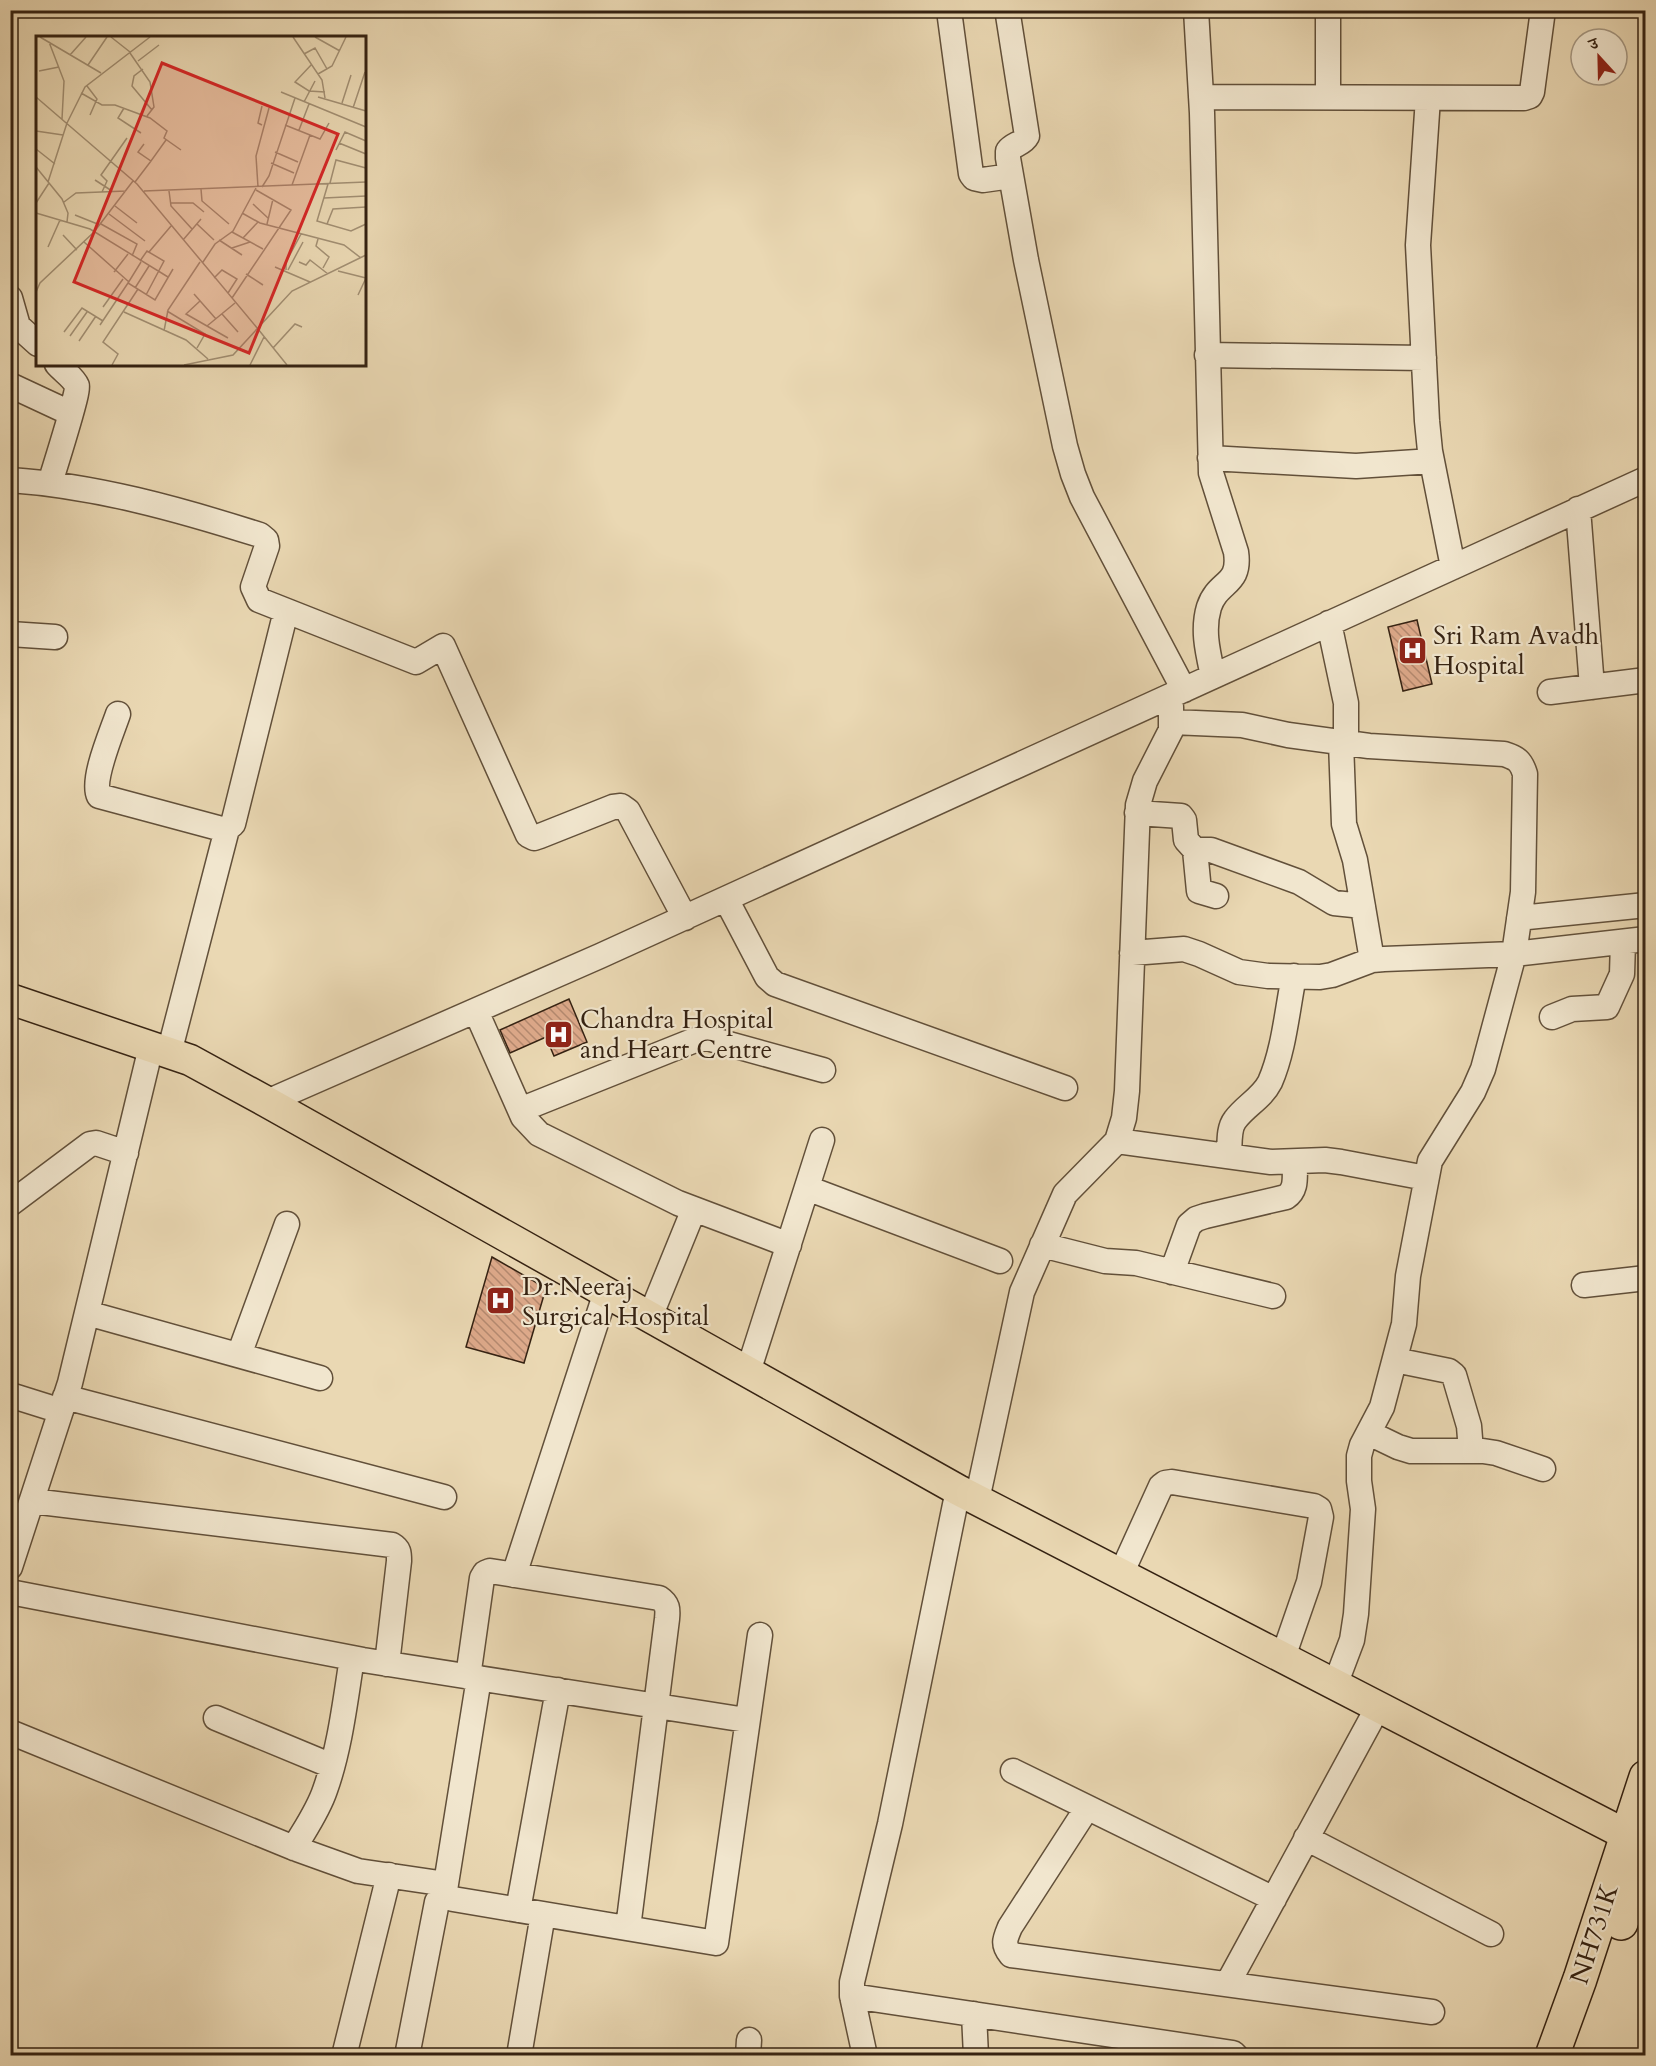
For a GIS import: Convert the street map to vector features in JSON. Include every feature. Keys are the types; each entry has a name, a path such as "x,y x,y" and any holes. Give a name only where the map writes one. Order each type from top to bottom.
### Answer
{"highway":[{"name":"NH731K","path":"1575,2055 1639,1843 1646,1777"},
{"name":"NH731K","path":"1552,2055 1580,1979 1639,1843"}],"main road":[{"path":"10,999 190,1060 968,1495 1639,1843"}],"street":[{"path":"1197,10 1211,473 1238,564 1234,577 1217,591 1209,606 1206,640 1213,676"},
{"path":"1328,10 1328,98"},
{"path":"1201,97 1530,96 1543,10"},
{"path":"865,2055 852,1996 855,1965 968,1495 1017,1310 1022,1292 1065,1194 1118,1141 1125,1118 1137,813 1140,794 1169,736 1177,693 1073,474 1058,411 1011,176 1008,151 1012,146 1024,141 1027,136 1008,15"},
{"path":"950,18 971,174 974,178 983,180 1011,176"},
{"path":"1428,98 1418,245 1427,421 1432,462 1453,567"},
{"path":"10,298 18,326 36,342"},
{"path":"1208,355 1424,358"},
{"path":"50,483 78,392 76,384 59,366"},
{"path":"10,385 70,413"},
{"path":"1210,458 1356,466 1432,462"},
{"path":"267,1102 685,918 1646,479"},
{"path":"10,480 79,487 188,512 260,535 267,540 267,546 253,587 259,600 416,662 443,646 528,835 534,838 613,807 621,806 628,811 685,918"},
{"path":"1578,509 1592,687"},
{"path":"10,1567 24,1508 63,1404 126,1152 160,1050 227,829 233,824 286,610"},
{"path":"1329,623 1346,703 1344,824 1355,860 1372,960"},
{"path":"10,634 55,637"},
{"path":"1550,692 1646,680"},
{"path":"118,714 98,778 96,791 99,796 227,829"},
{"path":"1172,722 1242,725 1288,735 1344,742 1504,754 1515,757 1521,763 1525,774 1523,892 1514,954 1483,1069 1473,1092 1430,1161 1408,1276 1404,1324 1382,1407 1359,1455 1358,1467 1363,1509 1356,1614 1352,1640 1335,1685"},
{"path":"1137,813 1180,816 1184,820 1186,840 1195,850 1199,891 1216,896"},
{"path":"1195,850 1211,850 1299,882 1334,903 1363,906"},
{"path":"726,898 767,977 775,984 1065,1088"},
{"path":"1520,918 1646,904"},
{"path":"1132,952 1184,949 1250,975 1320,977 1332,975 1372,960 1514,954 1634,941 1607,1007 1572,1009 1552,1017"},
{"path":"1228,1156 1231,1129 1235,1120 1269,1083 1279,1052 1294,976"},
{"path":"476,1011 520,1110 529,1126 539,1134 678,1203 789,1245"},
{"path":"520,1110 695,1040 707,1038 824,1070"},
{"path":"748,1372 822,1140"},
{"path":"1118,1141 1271,1162 1325,1160 1426,1178"},
{"path":"12,1202 90,1144 96,1143 126,1152"},
{"path":"1172,1272 1189,1225 1205,1216 1286,1197 1292,1193 1294,1186 1295,1162"},
{"path":"807,1188 1000,1261"},
{"path":"650,1317 694,1209"},
{"path":"239,1355 287,1224"},
{"path":"1042,1245 1095,1259 1128,1262 1273,1296"},
{"path":"1584,1285 1646,1278"},
{"path":"514,1575 606,1292"},
{"path":"87,1313 320,1378"},
{"path":"1395,1360 1449,1371 1454,1375 1469,1426 1471,1451"},
{"path":"10,1395 63,1404 444,1497"},
{"path":"1369,1433 1398,1448 1411,1451 1471,1451 1496,1454 1544,1469"},
{"path":"1121,1574 1161,1486 1165,1483 1172,1482 1314,1506 1321,1517 1309,1581 1283,1657"},
{"path":"24,1508 392,1545 399,1552 399,1561 387,1664"},
{"path":"407,2055 437,1902 445,1887 474,1677 482,1578 490,1571 659,1598 668,1607 628,1928"},
{"path":"10,1592 352,1658 746,1720"},
{"path":"445,1887 447,1895 453,1899 716,1943 746,1720 760,1635"},
{"path":"294,1848 319,1806 332,1766 352,1658"},
{"path":"518,1910 558,1690"},
{"path":"1228,1983 1378,1707"},
{"path":"216,1718 332,1766"},
{"path":"10,1732 294,1848 358,1871 445,1887"},
{"path":"1013,1771 1274,1899"},
{"path":"1088,1808 1010,1927 1004,1942 1011,1955 1432,2012"},
{"path":"1306,1838 1491,1934"},
{"path":"344,2055 389,1875"},
{"path":"519,2055 543,1914"},
{"path":"852,1996 1236,2055"},
{"path":"974,2014 976,2055"}],"building":[{"path":"1417,620 1432,684 1403,691 1388,627"},
{"path":"569,999 587,1042 554,1056 546,1037 510,1053 500,1030"},
{"path":"492,1257 546,1288 524,1363 466,1347"}],"place":[{"name":"Sri Ram Avadh Hospital","path":"1412,650"},
{"name":"Chandra Hospital and Heart Centre","path":"559,1034"},
{"name":"Dr.Neeraj Surgical Hospital","path":"501,1301"}]}
